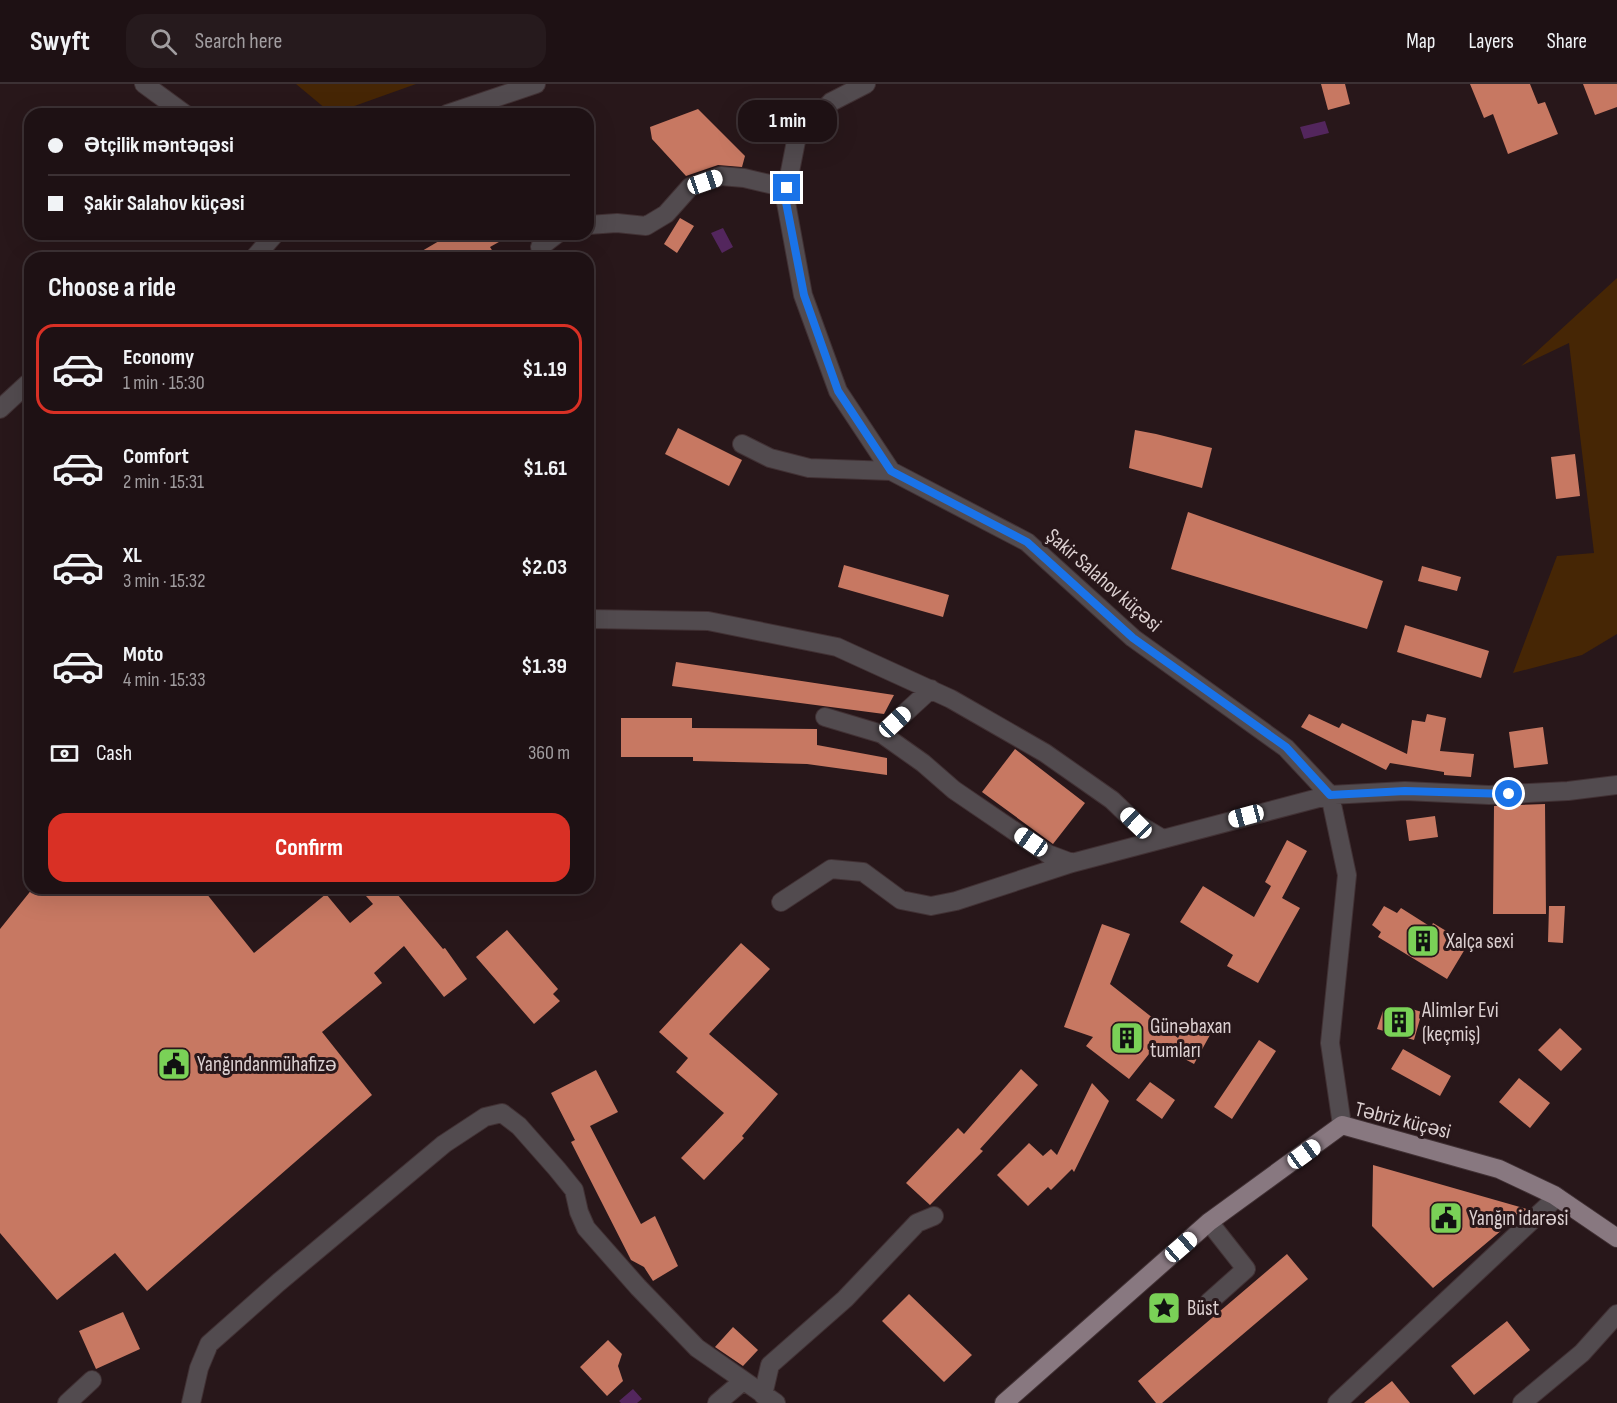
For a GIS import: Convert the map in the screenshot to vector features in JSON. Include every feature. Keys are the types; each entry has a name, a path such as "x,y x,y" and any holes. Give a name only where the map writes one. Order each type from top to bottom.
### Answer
{"main road":[{"name":"Təbriz küçəsi","path":"1004,1403 1209,1222 1342,1125 1499,1169 1557,1197 1617,1238"}],"street":[{"path":"144,84 177,108"},
{"path":"465,108 536,84"},
{"name":"Şakir Salahov küçəsi","path":"866,84 831,102 797,136 785,197 804,295 838,391 891,471 1027,542 1133,638 1286,747 1330,795"},
{"path":"594,225 617,223 646,226 666,214 690,187 721,176 744,178 787,188"},
{"path":"259,252 270,240"},
{"path":"540,247 549,240"},
{"path":"0,409 24,387"},
{"path":"742,444 770,458 809,468 891,471"},
{"path":"594,619 708,621 837,647 951,699 1045,753 1112,800 1136,823 1163,838"},
{"path":"882,734 931,689"},
{"path":"825,717 882,734 923,763 954,790 1048,854 1072,863"},
{"path":"782,902 831,869 863,872 901,900 931,906 956,901 1072,863 1330,795 1405,791 1489,795 1568,791 1617,785"},
{"path":"1330,795 1347,875 1330,1043 1342,1125"},
{"path":"191,1403 199,1368 209,1344 279,1282 444,1144 485,1117 502,1113 519,1126 574,1190 579,1212 586,1228 615,1262 697,1348 769,1399"},
{"path":"1337,1403 1557,1197"},
{"path":"769,1399 765,1381 770,1365 845,1299 917,1223 934,1216"},
{"path":"1209,1222 1246,1269 1209,1302"},
{"path":"1522,1403 1582,1353 1617,1314"},
{"path":"67,1403 92,1380"},
{"path":"717,1403 742,1381"}],"shaded area":[{"path":"296,84 416,84 349,108 325,108"},
{"path":"1325,121 1329,133 1304,139 1300,127"},
{"path":"723,228 733,247 722,253 711,233"},
{"path":"1617,278 1617,634 1582,655 1513,673 1557,556 1594,553 1569,343 1521,366"},
{"path":"633,1389 642,1399 637,1403 619,1401"}],"building":[{"path":"1321,84 1345,84 1350,104 1328,110"},
{"path":"1470,84 1530,84 1538,104 1545,102 1558,134 1508,154 1493,114 1484,118"},
{"path":"1583,84 1617,84 1617,107 1595,115"},
{"path":"698,109 745,156 742,167 718,165 686,176 652,139 650,127"},
{"path":"680,218 694,226 677,253 664,244"},
{"path":"441,240 502,240 490,247 493,252 420,252"},
{"path":"678,428 742,460 729,486 665,454"},
{"path":"1135,430 1212,448 1202,488 1129,468"},
{"path":"1575,454 1580,496 1556,499 1551,457"},
{"path":"1188,512 1383,581 1367,629 1171,569"},
{"path":"844,565 949,595 943,617 838,587"},
{"path":"1422,566 1461,577 1457,591 1418,581"},
{"path":"1405,625 1489,651 1481,678 1397,652"},
{"path":"676,662 894,695 884,714 672,686"},
{"path":"1309,714 1339,728 1342,723 1407,754 1412,720 1425,722 1427,714 1446,718 1440,751 1474,754 1471,777 1444,775 1444,772 1390,763 1386,770 1301,727"},
{"path":"621,718 692,718 692,728 817,729 817,745 887,758 887,775 807,764 693,761 693,757 621,757"},
{"path":"1543,727 1548,764 1514,768 1509,732"},
{"path":"1015,749 1085,803 1053,844 982,792"},
{"path":"1545,804 1546,914 1493,914 1494,806"},
{"path":"1435,816 1438,837 1409,841 1406,820"},
{"path":"1287,840 1307,851 1282,898 1300,908 1258,983 1227,966 1233,955 1180,922 1203,886 1254,917 1271,886 1265,882"},
{"name":"Yanğındanmühafizə","path":"28,894 207,894 254,953 326,894 350,923 373,904 364,894 397,894 443,949 445,948 467,979 444,997 404,946 374,973 382,983 322,1032 372,1095 147,1291 115,1253 57,1300 0,1233 0,929"},
{"name":"Xalça sexi","path":"1384,906 1397,913 1401,908 1431,927 1433,923 1468,944 1447,979 1378,937 1381,932 1372,925"},
{"path":"1549,906 1565,906 1563,943 1548,942"},
{"path":"1102,924 1130,934 1110,984 1178,1038 1187,1022 1210,1035 1194,1064 1157,1044 1129,1079 1086,1046 1093,1037 1064,1027"},
{"path":"507,930 558,989 553,994 560,1001 534,1024 476,957"},
{"path":"741,943 770,969 709,1034 778,1094 742,1136 744,1138 704,1180 681,1158 724,1113 676,1072 688,1058 659,1032"},
{"name":"Alimlər Evi (keçmiş)","path":"1401,1006 1422,1012 1414,1040 1377,1029 1383,1011 1398,1015"},
{"path":"1560,1028 1582,1049 1561,1071 1538,1050"},
{"path":"1259,1040 1276,1051 1232,1119 1214,1107"},
{"path":"1403,1049 1451,1076 1440,1096 1391,1069"},
{"path":"1021,1069 1038,1085 980,1149 983,1151 930,1205 906,1183 958,1128 964,1134"},
{"path":"596,1070 618,1112 590,1126 641,1224 655,1216 678,1266 653,1281 644,1267 631,1260 571,1142 575,1140 551,1093"},
{"path":"1519,1078 1550,1103 1530,1128 1499,1102"},
{"path":"1150,1082 1175,1100 1162,1119 1136,1100"},
{"path":"1092,1083 1109,1101 1074,1172 1072,1169 1051,1190 1048,1187 1028,1206 997,1175 1029,1143 1043,1156 1051,1149 1057,1155"},
{"name":"Yanğın idarəsi","path":"1373,1165 1527,1209 1433,1288 1372,1226"},
{"path":"1287,1254 1308,1279 1162,1403 1156,1403 1138,1381"},
{"path":"909,1294 972,1355 944,1382 882,1321"},
{"path":"123,1312 140,1349 96,1369 79,1331"},
{"path":"1507,1321 1530,1350 1474,1395 1451,1366"},
{"path":"733,1327 758,1350 743,1366 715,1347"},
{"path":"608,1340 622,1354 618,1366 623,1381 607,1396 580,1367"},
{"path":"1392,1381 1410,1403 1364,1403"}],"place":[{"name":"Xalça sexi","path":"1423,941"},
{"name":"Alimlər Evi (keçmiş)","path":"1399,1022"},
{"name":"Günəbaxan tumları","path":"1127,1038"},
{"name":"Yanğındanmühafizə","path":"174,1064"},
{"name":"Yanğın idarəsi","path":"1446,1218"},
{"name":"Büst","path":"1164,1308"}],"route":[{"path":"787,188 785,197 804,295 838,391 891,471 1027,542 1133,638 1286,747 1330,795 1405,791 1509,794"}]}
